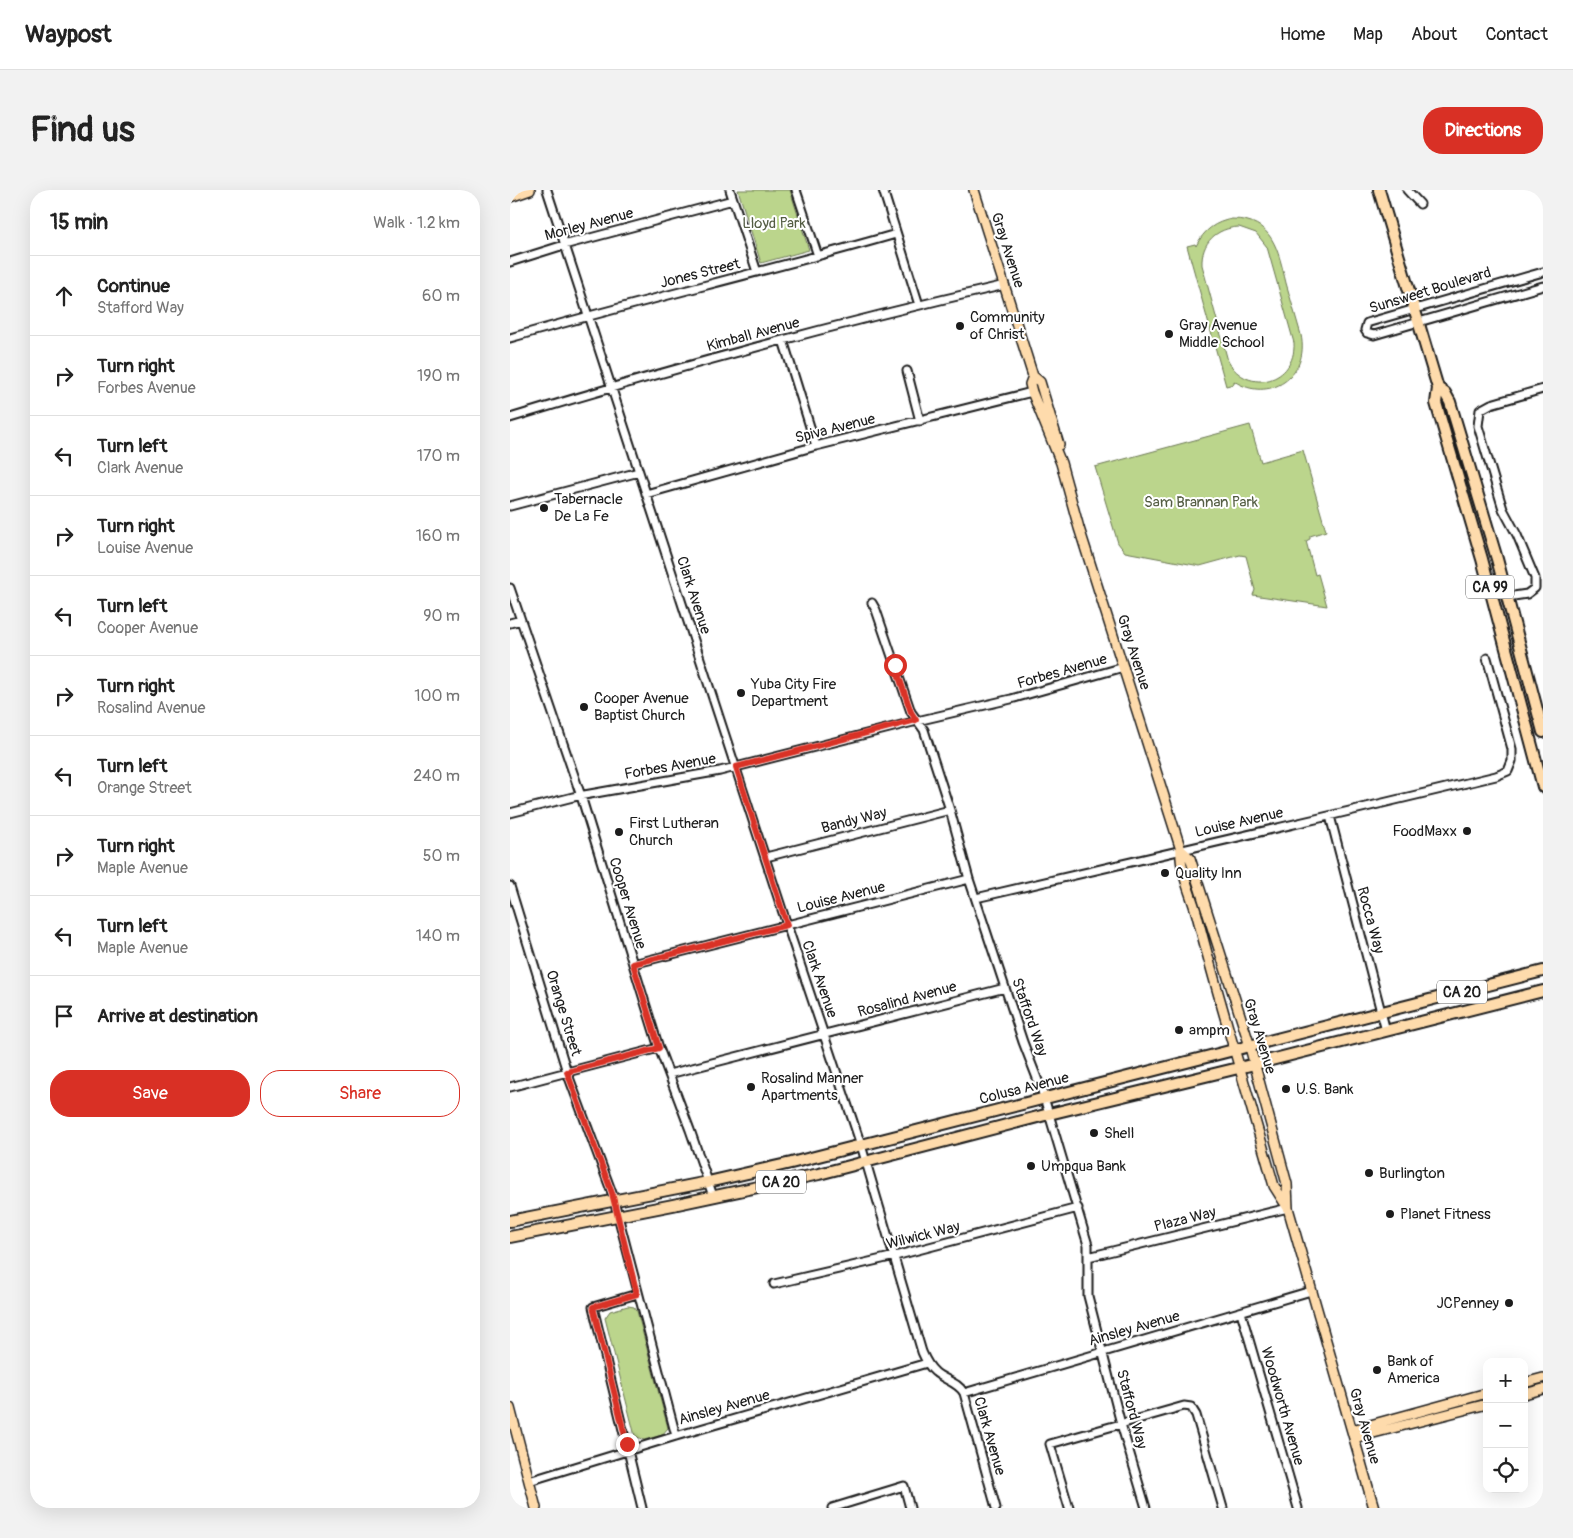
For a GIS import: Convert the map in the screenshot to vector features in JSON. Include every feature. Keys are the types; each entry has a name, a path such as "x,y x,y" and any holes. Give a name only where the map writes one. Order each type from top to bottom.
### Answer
{"highway":[{"name":"CA 99","path":"1379,190 1438,388 1436,403 1479,549 1543,787"},
{"name":"CA 99","path":"1438,388 1445,393 1450,402 1507,597 1543,732"},
{"name":"Colusa Avenue","path":"510,1221 708,1182 802,1160 1543,971"},
{"name":"Colusa Avenue","path":"510,1237 802,1178 1543,991"}],"main road":[{"path":"510,197 530,190"},
{"name":"Gray Avenue","path":"974,190 1033,376 1040,382 1063,458 1061,463"},
{"name":"Gray Avenue","path":"1033,376 1030,384 1032,392 1061,463 1079,528 1181,850 1180,860 1274,1186 1288,1208"},
{"name":"Gray Avenue","path":"1181,850 1190,858 1249,1046 1287,1184 1288,1208 1374,1508"},
{"path":"1528,1382 1543,1378"},
{"path":"1528,1393 1543,1389"},
{"path":"1353,1434 1483,1395"},
{"path":"1353,1434 1483,1405"},
{"path":"510,1408 514,1438 536,1508"}],"street":[{"name":"Clark Avenue","path":"546,190 787,925 861,1144 922,1352 934,1372 960,1387 964,1393 996,1508"},
{"path":"730,190 757,272"},
{"path":"796,190 818,256"},
{"path":"883,190 919,304"},
{"path":"1407,190 1420,204"},
{"name":"Morley Avenue","path":"510,262 564,244 733,200"},
{"name":"Jones Street","path":"510,338 896,234"},
{"name":"Sunsweet Boulevard","path":"1543,272 1366,324 1365,330 1370,335 1374,335 1543,286"},
{"name":"Kimball Avenue","path":"510,418 611,387 782,340 919,304 1005,285"},
{"path":"782,340 816,446"},
{"path":"907,371 920,421"},
{"path":"1507,597 1526,594 1534,588 1535,578 1517,535 1503,509 1478,426 1480,410 1490,404 1543,389"},
{"name":"Spiva Avenue","path":"646,494 816,446 1032,392"},
{"path":"510,506 639,472"},
{"name":"Cooper Avenue","path":"510,588 581,796 659,1048 713,1196"},
{"name":"Stafford Way","path":"872,603 911,712 924,730 1005,988 1050,1114 1088,1245 1088,1296 1121,1424 1146,1508"},
{"path":"510,623 521,620"},
{"name":"Louise Avenue","path":"976,898 1330,816 1496,776 1508,771 1512,761 1512,749 1487,658"},
{"name":"Forbes Avenue","path":"510,813 581,796 736,767 916,720 1011,699 1124,667"},
{"name":"Bandy Way","path":"766,857 950,810"},
{"name":"Rocca Way","path":"1330,816 1386,1031"},
{"name":"Louise Avenue","path":"633,964 970,879"},
{"name":"Orange Street","path":"510,886 567,1072 614,1200 637,1294 676,1436"},
{"name":"Rosalind Avenue","path":"669,1074 1005,988"},
{"path":"510,1086 659,1048"},
{"name":"Wilwick Way","path":"774,1284 895,1256 1078,1208"},
{"name":"Plaza Way","path":"1088,1257 1288,1208"},
{"name":"Ainsley Avenue","path":"964,1393 1312,1291"},
{"path":"637,1294 593,1307 642,1508"},
{"name":"Woodworth Avenue","path":"1241,1312 1298,1508"},
{"name":"Ainsley Avenue","path":"529,1481 927,1363"},
{"path":"1069,1508 1050,1444 1184,1406 1191,1407 1196,1415 1223,1508"},
{"path":"832,1508 904,1486 910,1508"}],"green space":[{"name":"Lloyd Park","path":"738,190 790,190 809,250 761,263"},
{"path":"1226,220 1246,220 1257,224 1271,239 1280,259 1301,335 1302,350 1299,363 1293,374 1284,382 1273,387 1261,389 1247,387 1234,381 1234,384 1226,386 1187,246 1195,244 1196,246 1206,231","holes":["1239,227 1256,233 1267,247 1294,343 1293,356 1287,367 1279,375 1269,380 1258,381 1247,378 1237,372 1228,361 1202,265 1202,257 1207,244 1211,238 1223,230"]},
{"name":"Sam Brannan Park","path":"1250,425 1261,462 1303,450 1326,531 1310,536 1310,539 1306,541 1315,575 1318,574 1327,606 1253,595 1255,590 1246,556 1240,555 1200,566 1125,552 1118,543 1095,467"},
{"path":"628,1306 634,1307 637,1311 668,1428 662,1435 644,1440 635,1436 605,1318 610,1311"}],"place":[{"name":"Community of Christ","path":"960,326"},
{"name":"Gray Avenue Middle School","path":"1169,334"},
{"name":"Tabernacle De La Fe","path":"544,508"},
{"name":"Yuba City Fire Department","path":"741,693"},
{"name":"Cooper Avenue Baptist Church","path":"584,707"},
{"name":"FoodMaxx","path":"1467,831"},
{"name":"First Lutheran Church","path":"619,832"},
{"name":"Quality Inn","path":"1165,873"},
{"name":"ampm","path":"1179,1030"},
{"name":"Rosalind Manner Apartments","path":"751,1087"},
{"name":"U.S. Bank","path":"1286,1089"},
{"name":"Shell","path":"1094,1133"},
{"name":"Umpqua Bank","path":"1031,1166"},
{"name":"Burlington","path":"1369,1173"},
{"name":"Planet Fitness","path":"1390,1214"},
{"name":"JCPenney","path":"1509,1303"},
{"name":"Bank of America","path":"1377,1370"}],"route":[{"path":"627,1444 593,1307 637,1294 612,1193 567,1072 659,1048 633,964 787,925 736,767 916,720 911,712 895,665"}]}
